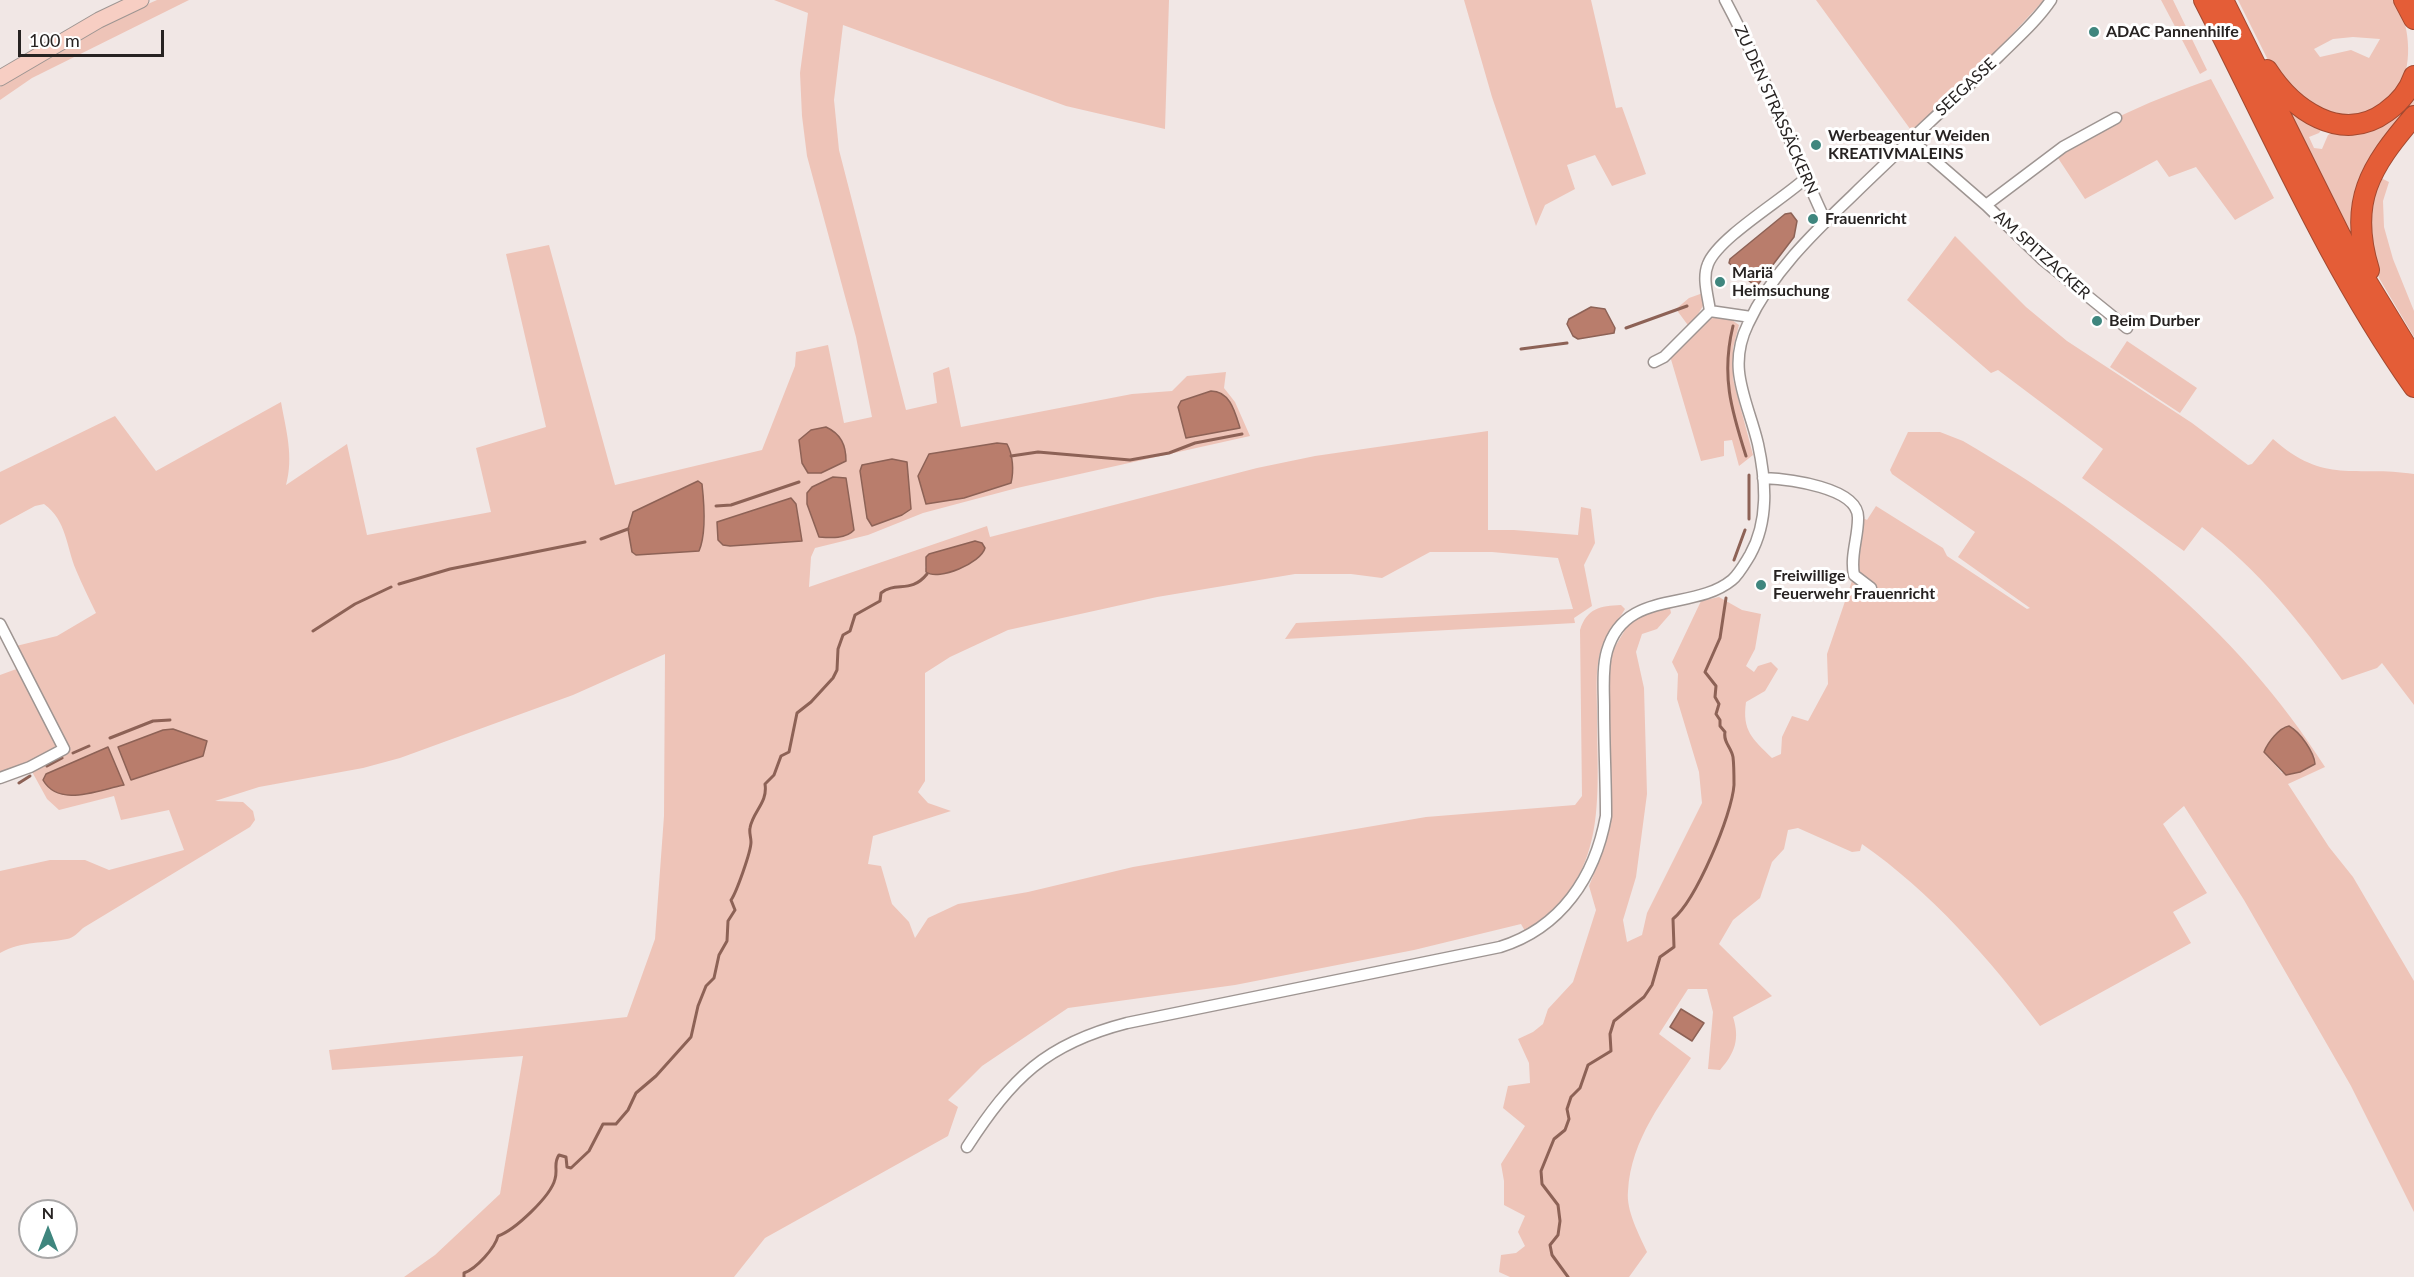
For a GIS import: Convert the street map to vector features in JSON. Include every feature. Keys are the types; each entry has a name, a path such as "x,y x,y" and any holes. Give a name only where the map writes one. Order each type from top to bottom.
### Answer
{"highway":[{"path":"2217,0 2273,80 2294,102 2317,119 2346,125 2375,119 2402,98 2414,76"},
{"path":"2217,0 2379,304 2414,358"},
{"path":"2217,0 2333,256 2414,387"},
{"path":"2404,0 2414,19"},
{"path":"2379,304 2361,245 2360,211 2364,189 2378,160 2414,116"}],"main road":[{"path":"0,78 69,36 141,0"}],"street":[{"name":"ZU DEN STRASSÄCKERN","path":"1725,0 1754,53 1825,220"},
{"name":"SEEGASSE","path":"967,1148 1004,1094 1031,1068 1060,1048 1092,1033 1127,1023 1500,946 1519,941 1552,920 1568,903 1588,875 1602,835 1606,816 1606,666 1608,651 1623,622 1646,609 1713,590 1731,581 1751,553 1761,524 1765,494 1758,443 1746,410 1739,375 1740,343 1751,317 1777,276 1825,220 1967,88 2051,0"},
{"name":"AM SPITZACKER","path":"1986,205 2063,147 2116,118"},
{"name":"AM SPITZACKER","path":"1910,139 1986,205 2043,260 2127,328"},
{"path":"1710,311 1706,274 1711,258 1742,228 1806,178"},
{"path":"1710,311 1751,317"},
{"path":"1654,362 1664,357 1710,311"},
{"path":"1763,478 1791,479 1848,497 1855,505 1859,516 1852,565 1854,575 1871,588"},
{"path":"0,624 64,749 30,768 0,778"}],"shaded area":[{"path":"157,0 189,0 32,78 0,100 0,87 37,62 76,39"},
{"path":"774,0 1169,0 1165,129 1066,106 843,25 834,100 839,150 906,410 937,403 933,373 949,367 961,427 1132,394 1172,391 1187,376 1226,372 1224,388 1235,402 1250,436 1017,488 923,513 868,535 815,548 811,557 809,587 987,526 990,537 1257,468 1315,456 1488,431 1488,530 1578,535 1581,507 1591,509 1595,543 1584,565 1592,606 1574,618 1575,623 1285,639 1296,623 1573,609 1558,558 1492,552 1430,552 1382,578 1351,574 1295,574 1157,597 1008,630 950,657 925,673 925,781 918,792 928,803 951,811 873,836 868,864 881,866 892,904 909,922 915,938 928,918 958,904 1028,892 1133,867 1426,817 1575,805 1582,796 1580,630 1586,617 1595,610 1621,605 1625,609 1604,641 1598,660 1597,806 1593,835 1585,861 1572,887 1552,910 1525,931 1521,924 1414,950 1235,985 1068,1008 982,1066 948,1100 958,1107 948,1136 765,1238 734,1277 404,1277 435,1255 500,1194 523,1056 332,1070 329,1050 627,1017 655,939 664,816 665,654 573,695 400,758 363,768 259,787 215,801 243,802 253,811 255,820 250,827 83,928 76,935 58,941 25,944 0,953 0,871 50,860 85,860 109,870 184,850 169,810 121,820 114,796 59,810 47,799 30,768 0,778 0,675 22,667 12,647 57,636 96,613 76,570 62,526 52,511 44,504 35,506 0,525 0,472 115,416 156,471 281,402 289,454 286,485 347,444 367,535 491,512 476,448 546,427 506,254 549,245 615,485 762,450 795,366 796,352 828,345 844,423 872,417 856,337 807,156 800,73 808,13","holes":["975,542 966,560 957,568 952,570 925,568 929,554"]},
{"path":"1464,0 1591,0 1616,108 1622,107 1646,174 1612,186 1595,155 1567,165 1575,189 1545,205 1536,226 1492,97"},
{"path":"1816,0 2044,0 1916,137"},
{"path":"2161,0 2173,0 2207,70 2200,74"},
{"path":"2238,0 2397,0 2407,35 2406,72 2396,94 2377,108 2356,119 2317,111 2272,68","holes":["2353,37 2380,39 2369,58 2351,50 2320,57 2314,49 2333,39"]},
{"path":"2211,79 2274,198 2235,220 2196,167 2169,177 2157,160 2085,199 2056,155 2111,121"},
{"path":"2414,87 2414,105 2353,239 2283,99 2323,127 2319,133 2309,137 2314,148 2322,149 2328,135"},
{"path":"2375,175 2389,182 2383,201 2384,227 2393,259 2414,311 2414,337 2379,278 2367,247"},
{"path":"1791,213 1797,221 1794,237 1756,287 1729,263 1730,259 1785,214"},
{"path":"1955,236 2026,307 2067,341 2192,423 2248,465 2252,464 2273,439 2308,463 2324,468 2414,474 2414,705 2382,663 2377,668 2342,680 2311,638 2261,579 2202,527 2184,551 2082,478 2103,449 1998,370 1991,373 1907,300"},
{"path":"1703,293 1704,304 1690,328 1676,309 1689,298"},
{"path":"1591,307 1605,309 1615,328 1614,333 1578,339 1573,336 1567,324 1569,319"},
{"path":"1713,316 1729,318 1739,325 1733,348 1733,379 1753,455 1739,466 1732,440 1724,441 1724,456 1701,461 1670,356 1701,323"},
{"path":"2127,341 2197,388 2180,413 2110,367"},
{"path":"1211,391 1227,398 1234,409 1240,428 1186,438 1178,407 1181,401"},
{"path":"826,427 842,441 846,461 821,473 808,473 802,463 799,440 811,430"},
{"path":"1908,432 1940,432 1963,441 2067,507 2164,582 2209,624 2290,716 2325,767 2288,784 2329,847 2353,877 2414,981 2414,1212 2351,1086 2244,900 2184,806 2163,824 2207,893 2173,912 2191,943 2040,1026 1980,952 1912,883 1862,844 1860,851 1852,852 1798,828 1788,830 1784,849 1772,862 1760,898 1733,920 1719,944 1772,996 1733,1017 1736,1032 1735,1045 1733,1052 1720,1070 1708,1069 1713,1012 1707,989 1688,989 1659,1034 1691,1058 1650,1120 1630,1172 1629,1206 1647,1252 1629,1277 1510,1277 1499,1272 1501,1255 1516,1253 1525,1246 1518,1232 1525,1216 1504,1205 1501,1164 1525,1126 1503,1108 1508,1086 1530,1083 1529,1063 1518,1039 1543,1024 1548,1009 1573,982 1596,910 1589,886 1604,849 1610,801 1608,677 1613,650 1628,625 1649,611 1670,608 1671,613 1657,629 1642,634 1636,652 1644,688 1647,794 1636,877 1623,920 1627,942 1642,935 1647,913 1702,803 1699,772 1677,699 1678,674 1672,662 1701,601 1719,597 1742,610 1761,614 1755,649 1746,666 1754,672 1758,666 1771,662 1778,669 1765,691 1746,702 1745,712 1750,733 1772,758 1781,754 1782,737 1792,716 1808,721 1828,684 1827,654 1854,575 1859,516 1867,520 1876,506 1943,548 1947,556 2027,609 2030,608 1958,557 1975,532 1892,474 1890,470","holes":["2284,727 2293,727 2314,758 2282,773 2264,752"]},
{"path":"997,443 1007,444 1011,453 1011,483 964,498 926,504 918,476 929,454"},
{"path":"892,459 907,462 911,509 902,515 872,526 867,518 860,471 862,465"},
{"path":"833,477 846,478 854,530 833,538 819,537 807,504 807,493 812,487"},
{"path":"698,481 702,484 704,509 704,528 699,551 636,555 632,552 628,529 633,512"},
{"path":"791,498 796,504 802,541 730,546 723,545 718,540 717,522"},
{"path":"975,541 982,543 985,548 982,554 968,565 940,574 926,572 926,557 929,554"},
{"path":"2289,726 2306,743 2315,764 2300,772 2286,775 2264,752 2274,736"},
{"path":"173,729 207,741 203,756 131,780 118,747 163,730"},
{"path":"108,747 124,785 80,795 69,795 50,788 43,780 46,774"},
{"path":"1681,1009 1704,1023 1692,1041 1670,1027"}],"waterway":[{"path":"1626,328 1687,306"},
{"path":"1733,326 1728,360 1729,392 1746,456"},
{"path":"1521,349 1567,343"},
{"path":"1011,456 1038,452 1130,460 1169,453 1195,443 1242,434"},
{"path":"1749,475 1749,519"},
{"path":"716,506 731,505 799,482"},
{"path":"601,539 628,529"},
{"path":"1734,560 1745,530"},
{"path":"399,584 450,569 585,542"},
{"path":"464,1277 464,1273 479,1263 489,1252 498,1236 514,1227 540,1203 555,1179 556,1161 559,1155 566,1157 567,1167 571,1168 589,1151 603,1124 616,1124 628,1110 636,1093 656,1076 691,1037 698,1006 706,986 714,978 719,955 727,941 728,921 735,910 731,900 749,854 752,822 762,802 765,784 774,775 781,756 789,752 797,713 811,702 833,678 837,670 838,649 843,635 850,631 855,615 880,601 881,593 892,588 915,584 927,574"},
{"path":"313,631 355,604 391,587"},
{"path":"1568,1277 1552,1255 1550,1245 1558,1235 1560,1221 1558,1205 1542,1184 1541,1171 1554,1139 1565,1130 1569,1119 1567,1109 1571,1097 1580,1088 1588,1065 1611,1051 1610,1034 1614,1021 1644,997 1652,985 1660,957 1674,947 1673,919 1682,909 1702,876 1720,836 1732,799 1733,757 1716,714 1719,704 1715,697 1716,686 1705,672 1720,638 1726,598"},
{"path":"110,738 153,721 170,720"},
{"path":"73,753 89,746"},
{"path":"47,766 62,758"},
{"path":"19,783 30,776"}],"place":[{"name":"ADAC Pannenhilfe","path":"2094,32"},
{"name":"Werbeagentur Weiden KREATIVMALEINS","path":"1816,145"},
{"name":"Frauenricht","path":"1813,219"},
{"name":"Mariä Heimsuchung","path":"1720,282"},
{"name":"Beim Durber","path":"2097,321"},
{"name":"Freiwillige Feuerwehr Frauenricht","path":"1761,585"}]}
